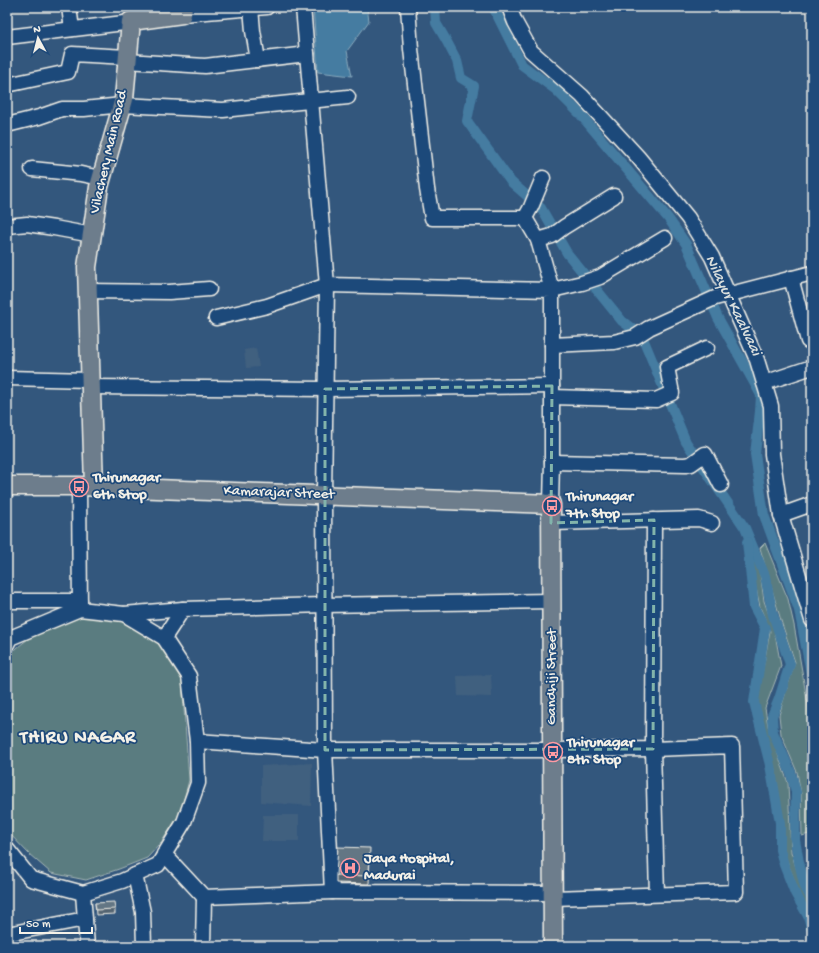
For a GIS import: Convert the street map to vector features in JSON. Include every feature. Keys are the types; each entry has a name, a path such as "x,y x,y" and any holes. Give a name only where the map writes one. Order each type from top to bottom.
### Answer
{"main road":[{"path":"131,21 183,10"},
{"name":"Vilachery Main Road","path":"87,486 90,384 87,267 99,186 124,99 131,21"},
{"name":"Kamarajar Street","path":"7,486 87,486 551,504"},
{"name":"Gandhiji Street","path":"551,504 553,946"}],"street":[{"path":"69,7 72,29"},
{"path":"183,10 267,7"},
{"path":"303,7 327,285 324,495 325,750 332,892"},
{"path":"408,7 411,49 426,182 432,218 528,213"},
{"path":"509,7 515,22 531,51 582,96 638,157 688,218 712,257 715,298 757,360 771,406 772,454 781,515 812,620"},
{"path":"251,8 258,60"},
{"path":"7,37 131,21"},
{"path":"7,85 68,72 72,54 204,66 307,54"},
{"path":"7,126 62,109 84,109 122,105 223,110 348,97"},
{"path":"32,169 81,174 101,178"},
{"path":"543,178 528,213 538,240 552,290 551,504"},
{"path":"538,240 552,236 614,196"},
{"path":"7,226 27,224 92,235"},
{"path":"216,318 267,306 327,285 552,290 600,277 665,238"},
{"path":"552,345 614,342 636,337 649,328 715,298 812,273"},
{"path":"791,278 808,341"},
{"path":"87,291 170,292 209,289"},
{"path":"7,378 90,384 325,389 552,391 656,400 672,393 667,367 707,348"},
{"path":"764,383 812,367"},
{"path":"552,462 685,465 705,454 722,485"},
{"path":"80,605 87,486"},
{"path":"781,515 812,504"},
{"path":"551,523 699,519 712,523"},
{"path":"654,520 653,749 657,894"},
{"path":"7,601 80,605 124,614 183,609 551,601"},
{"path":"8,639 80,605"},
{"path":"164,638 183,609"},
{"path":"7,849 31,879 83,893 122,881 158,865 184,822 198,783 197,741 189,676 164,638 124,614"},
{"path":"197,741 325,750 552,750 653,749 732,746 736,892 553,896 332,892 204,897"},
{"path":"164,854 204,897 203,946"},
{"path":"135,875 143,912 144,946"},
{"path":"83,893 87,946"},
{"path":"7,934 85,919"}],"highlighted area":[{"path":"552,386 551,523 654,520 653,749 325,750 325,389"}],"shaded area":[{"path":"313,7 367,7 369,21 347,51 352,76 318,72"},
{"path":"256,348 259,367 246,368 244,350"},
{"path":"491,675 492,697 458,696 457,676"},
{"path":"312,763 311,806 261,802 261,766"},
{"path":"263,815 299,815 299,841 262,841"}],"green space":[{"path":"765,543 788,599 812,729 812,833 802,836 801,794 797,772 781,734 779,715 795,662 782,624 760,548"},
{"path":"754,559 758,566 764,601 774,629 781,666 765,708 768,726 788,783 791,852 803,889 812,909 812,918 798,890 783,850 784,825 775,770 757,701 770,631 760,607 751,564"},
{"path":"94,614 137,626 163,644 182,681 189,780 180,814 160,844 147,858 86,880 51,873 29,854 7,831 7,658 20,645 44,629 73,617"}],"building":[{"path":"338,847 370,848 369,876 336,875"},
{"path":"114,902 115,909 96,910 95,903"}],"waterway":[{"path":"435,7 436,23 457,61 461,78 474,86 467,121 511,182 541,208 567,253 622,321 642,336 686,442 745,528 765,576 773,615 790,664 772,716 773,732 791,773 796,792 795,840 805,887 812,900"},
{"name":"Nilayur Kaalvaai","path":"493,7 522,65 556,90 580,114 668,218 686,244 718,318 761,395 755,454 764,515 799,610 812,678"},
{"path":"747,542 754,607 765,628 754,702 770,765 780,823 780,850 795,893 808,916 812,931"}],"place":[{"name":"Thirunagar 6th Stop","path":"79,487"},
{"name":"Thirunagar 7th Stop","path":"552,506"},
{"name":"Thirunagar 8th Stop","path":"553,752"},
{"name":"Jaya Hospital, Madurai","path":"350,868"}],"district":[{"name":"THIRU NAGAR","path":"78,738"}]}
